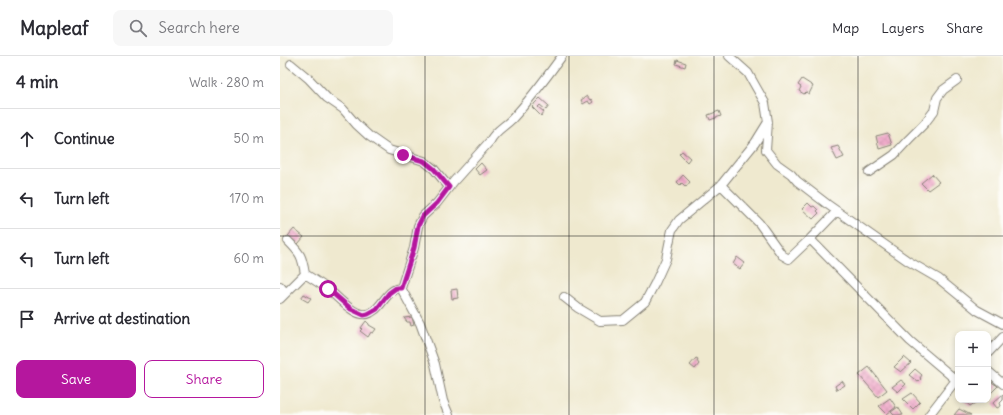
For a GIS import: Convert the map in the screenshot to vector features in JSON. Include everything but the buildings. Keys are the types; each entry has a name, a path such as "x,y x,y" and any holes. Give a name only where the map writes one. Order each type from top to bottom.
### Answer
{"street":[{"path":"449,415 443,402 435,364 420,323 401,288 414,248 418,226 423,216 437,203 449,187 490,141 494,134 510,121 528,101 550,74 562,56"},
{"path":"729,56 748,74 765,103 768,122 766,150 777,164 837,211 908,261 939,279 977,310 1003,324"},
{"path":"291,64 326,98 342,108 369,136 389,150 424,161 434,169 449,187"},
{"path":"869,172 894,155 924,124 934,111 936,98 943,90 957,80"},
{"path":"564,297 578,308 600,321 623,320 645,302 666,259 672,230 679,220 721,185 755,143 768,122"},
{"path":"721,185 759,223 782,255 789,259 837,211"},
{"path":"810,239 910,341 955,377"},
{"path":"288,240 298,251 302,259 305,274 328,289 351,309 364,315 377,309 389,293 396,288 401,288"},
{"path":"280,299 283,292 305,274"},
{"path":"280,286 283,292"},
{"path":"991,350 1003,337"},
{"path":"991,374 1003,384"},
{"path":"929,415 955,382"}],"route":[{"path":"328,289 351,309 364,315 377,309 389,293 396,288 401,288 414,248 418,226 423,216 437,203 449,187 434,169 424,161 403,155"}]}
